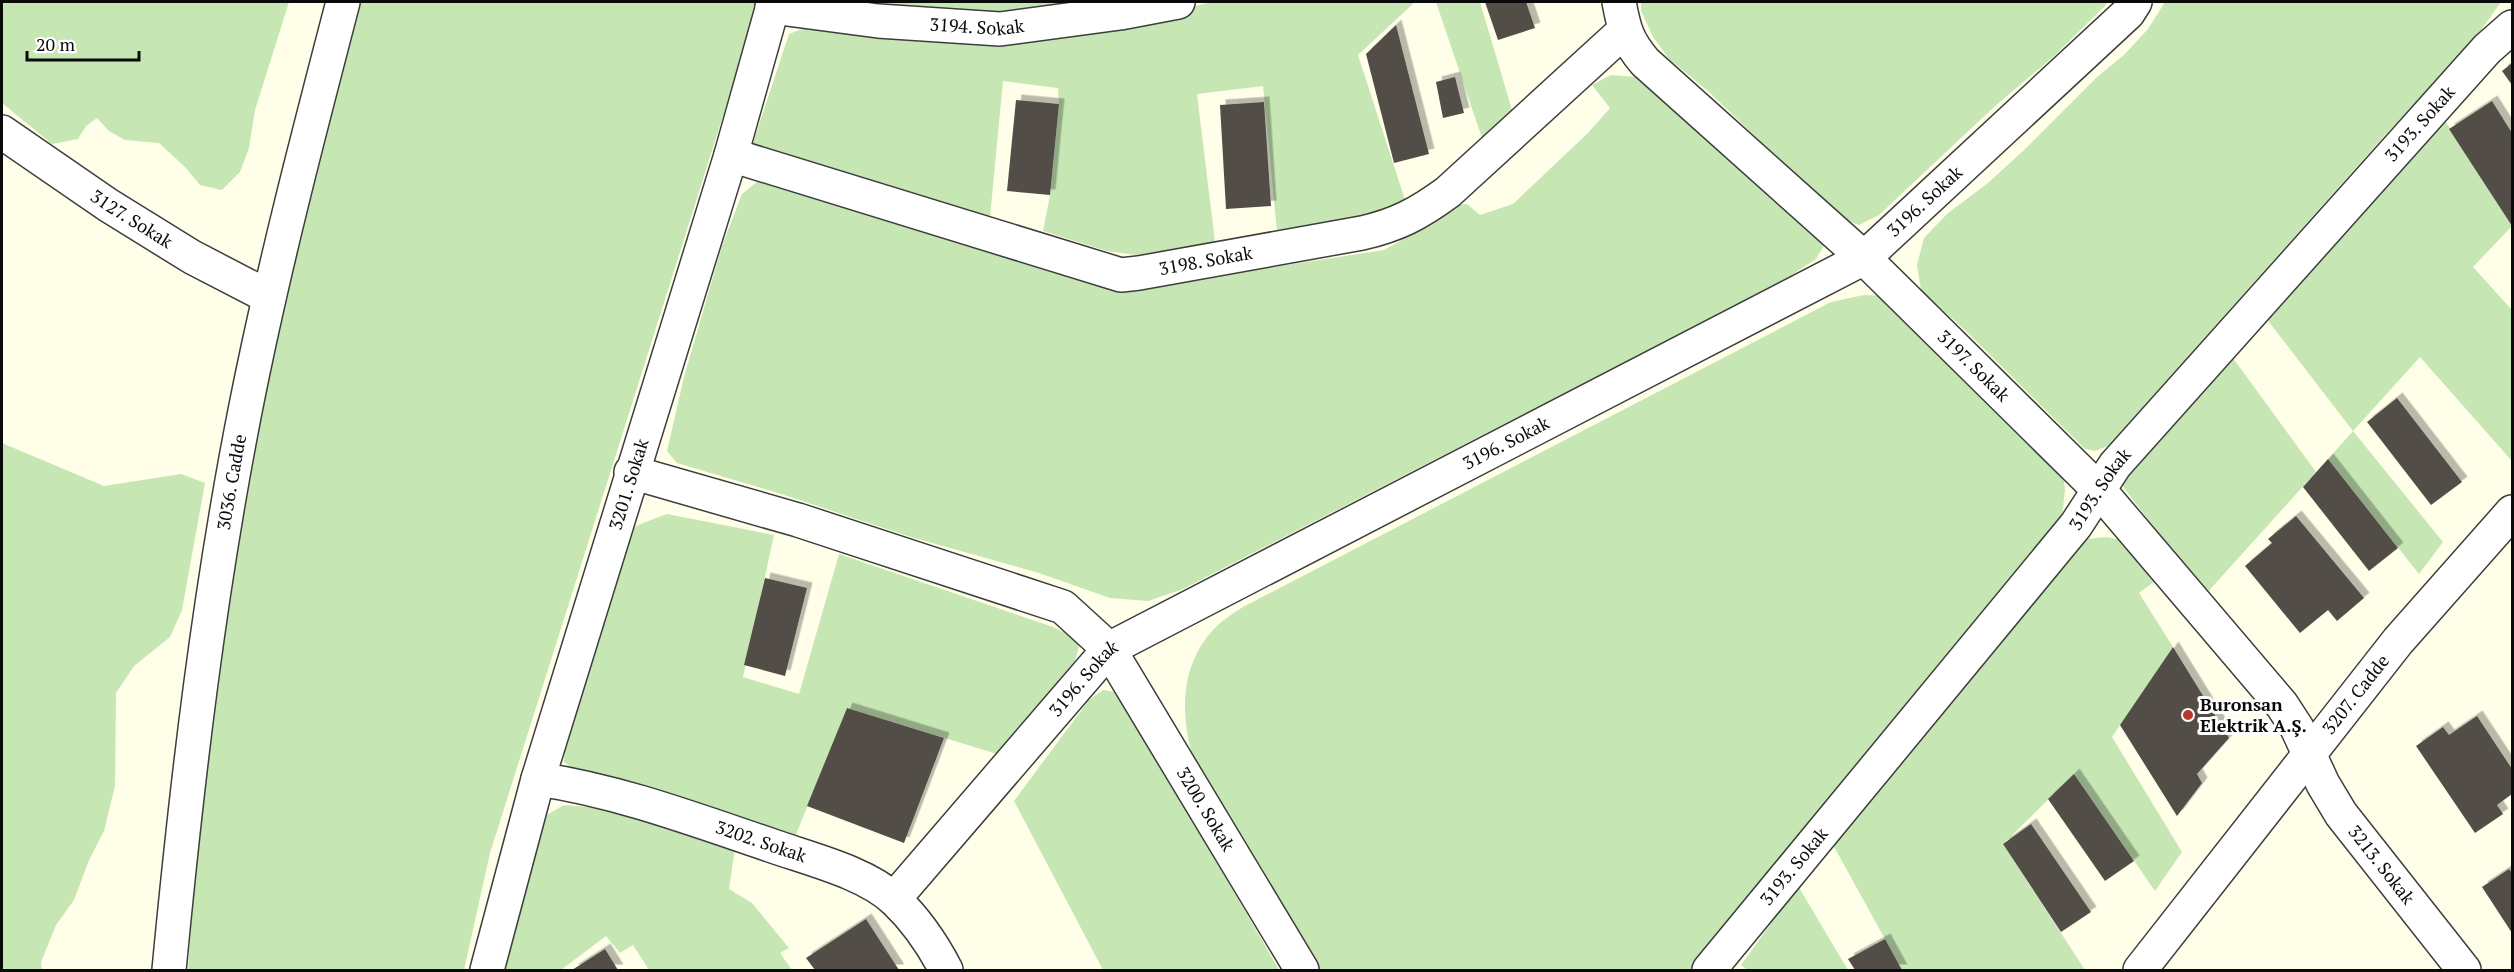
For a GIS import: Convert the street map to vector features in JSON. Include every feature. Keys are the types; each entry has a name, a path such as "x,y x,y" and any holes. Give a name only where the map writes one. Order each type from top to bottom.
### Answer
{"street":[{"name":"3036. Cadde","path":"169,970 188,769 231,489 269,297 343,2"},
{"name":"3194. Sokak","path":"773,4 878,21 1000,29 1098,16 1178,2"},
{"name":"3196. Sokak","path":"894,899 1109,649 1864,258 2128,13 2135,2"},
{"name":"3201. Sokak","path":"487,970 538,779 631,472 731,155 773,4"},
{"name":"3197. Sokak","path":"1622,16 1632,47 1645,62 1864,258 2099,490 2282,705 2310,754"},
{"name":"3198. Sokak","path":"731,155 1120,275 1139,273 1362,233 1392,226 1420,213 1448,192 1622,16"},
{"name":"3193. Sokak","path":"1709,970 2076,525 2115,465 2487,49 2512,27"},
{"name":"3127. Sokak","path":"2,132 108,205 192,256 269,297"},
{"name":"3200. Sokak","path":"631,472 798,520 1063,607 1109,649 1302,970"},
{"name":"3207. Cadde","path":"2140,970 2398,641 2512,512"},
{"name":"3213. Sokak","path":"2310,754 2341,814 2464,970"},
{"name":"3202. Sokak","path":"538,779 579,785 645,802 825,864 868,882 894,899 936,951 946,970"}],"green space":[{"path":"2,2 289,2 255,110 249,148 240,172 222,190 200,185 185,167 159,143 125,140 109,131 97,118 86,126 78,139 52,144 2,103"},
{"path":"358,2 759,2 490,853 464,970 188,970 197,825 245,501 305,193"},
{"path":"843,2 1122,2 1016,19"},
{"path":"1213,2 1415,2 1358,55 1406,203 1387,214 1277,232 1263,86 1197,94 1215,242 1137,255 1107,251 1043,231 1050,195 1059,104 1058,88 1003,81 990,217 752,146 789,34 805,28 1142,18"},
{"path":"1436,2 1480,2 1512,110 1482,138"},
{"path":"1641,2 2107,2 2053,57 1994,107 1879,215 1859,225 1840,218 1708,91 1669,59 1653,37 1641,11"},
{"path":"2165,2 2501,2 2454,68 2419,99 2386,134 2108,446 2095,451 2085,449 1967,332 1921,290 1917,265 1924,238 1948,213 1988,183 2023,151 2097,77 2124,55 2148,29"},
{"path":"1611,75 1636,77 1825,244 1816,259 1790,276 1710,318 1183,589 1148,601 1110,598 1039,573 914,538 778,493 677,463 667,451 684,377 722,246 742,194 758,181 816,193 953,242 1002,255 1054,273 1113,286 1196,279 1384,250 1431,224 1452,205 1467,204 1480,215 1513,204 1588,133 1610,108 1592,85"},
{"path":"2444,119 2512,226 2473,267 2512,310 2512,461 2420,357 2353,431 2263,314"},
{"path":"1864,295 1885,296 2063,474 2065,490 2062,517 1690,970 1319,970 1283,915 1195,765 1187,729 1186,692 1195,657 1204,641 1220,623 1243,607 1831,302"},
{"path":"2230,354 2316,472 2205,595 2121,484"},
{"path":"2353,431 2443,542 2419,574 2328,459"},
{"path":"2,443 104,486 181,474 205,483 182,610 170,637 134,666 116,693 115,786 104,831 89,860 74,900 56,925 41,962 42,970 2,970"},
{"path":"667,514 774,535 743,677 799,694 839,554 1053,627 1074,637 1079,646 1075,661 997,754 847,708 795,837 575,770 564,762 565,746 624,535 638,525"},
{"path":"2107,537 2126,541 2155,581 2139,593 2173,647 2112,737 2182,852 2155,891 2074,774 2003,844 2085,970 1902,970 1832,843 2086,539"},
{"path":"1103,690 1120,693 1279,970 1103,970 1014,801 1089,700"},
{"path":"564,805 639,811 735,848 729,889 752,903 789,948 780,953 792,970 649,970 633,945 620,953 606,936 561,970 506,970 515,911 545,816"},
{"path":"1798,886 1848,970 1747,970 1741,965"}],"building":[{"path":"1485,2 1526,2 1535,28 1498,40"},
{"path":"1396,25 1429,154 1394,163 1366,54"},
{"path":"2512,63 2512,85 2502,71"},
{"path":"1455,77 1464,113 1443,118 1436,82"},
{"path":"1016,100 1059,104 1050,195 1007,191"},
{"path":"2492,101 2512,133 2512,226 2449,129"},
{"path":"1264,102 1271,206 1226,209 1220,105"},
{"path":"2397,398 2462,482 2431,505 2367,422"},
{"path":"2328,459 2398,548 2369,571 2303,487"},
{"path":"2296,516 2364,598 2337,621 2328,610 2300,633 2245,566 2272,543 2268,539"},
{"path":"765,578 807,588 785,676 744,665"},
{"path":"2173,647 2229,738 2197,774 2202,783 2177,816 2120,725"},
{"path":"847,708 944,738 904,843 807,806"},
{"path":"2477,716 2512,769 2512,794 2497,805 2503,814 2475,833 2416,746 2443,727 2449,735"},
{"path":"2074,774 2134,861 2105,881 2048,799"},
{"path":"2031,824 2091,912 2061,932 2003,844"},
{"path":"2509,869 2512,873 2512,933 2482,887"},
{"path":"866,919 899,970 815,970 806,958"},
{"path":"1885,939 1902,970 1855,970 1848,959"},
{"path":"605,949 618,970 572,970"}],"place":[{"name":"Buronsan Elektrik A.Ş.","path":"2188,715"}]}
